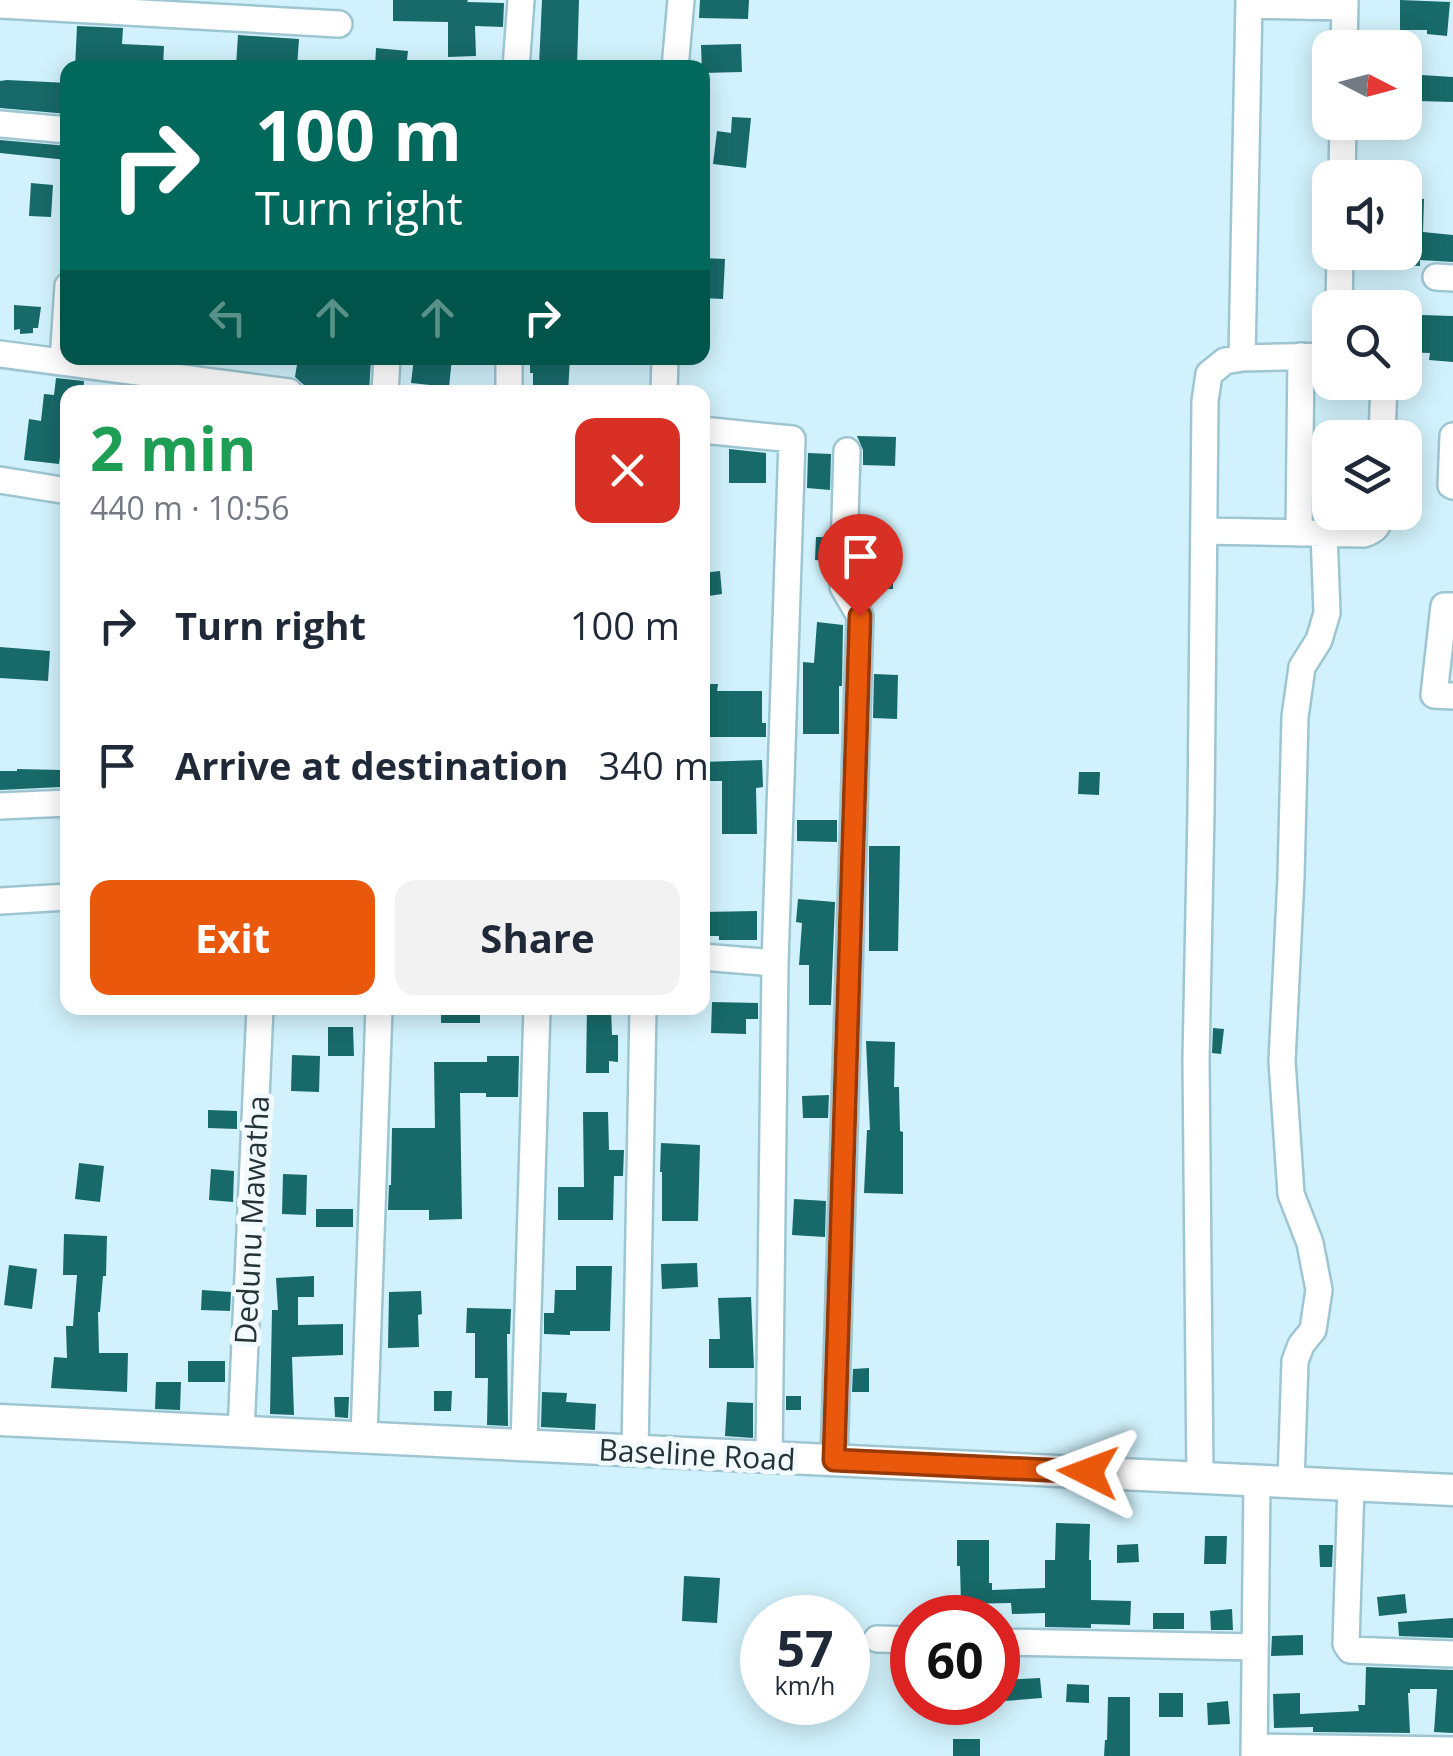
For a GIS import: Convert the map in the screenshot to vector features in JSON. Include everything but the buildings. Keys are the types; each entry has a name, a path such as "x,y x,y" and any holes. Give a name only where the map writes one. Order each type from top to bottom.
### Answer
{"main road":[{"name":"Baseline Road","path":"0,1420 1453,1490"}],"street":[{"path":"517,60 521,0"},
{"path":"677,60 681,0"},
{"path":"1242,358 1249,2 1345,3 1344,30"},
{"path":"0,6 339,24"},
{"path":"0,124 60,129"},
{"path":"0,354 60,362"},
{"path":"1291,1482 1296,1361 1301,1346 1314,1330 1319,1290 1310,1243 1291,1194 1282,1062 1296,716 1302,667 1319,640 1327,613 1312,533 1301,356"},
{"path":"1200,1478 1196,1060 1205,401 1209,374 1224,361 1312,356"},
{"path":"116,365 170,368 254,385"},
{"path":"710,431 792,439 775,963 769,1457"},
{"path":"1453,436 1453,486"},
{"path":"834,1460 860,616 843,587 847,451"},
{"path":"0,480 60,490"},
{"path":"1204,531 1364,534 1374,530"},
{"path":"1453,606 1444,606 1434,695 1453,696"},
{"path":"0,806 60,803"},
{"path":"0,901 60,897"},
{"path":"710,958 775,963"},
{"name":"Dedunu Mawatha","path":"241,1432 260,1015"},
{"path":"364,1438 379,1015"},
{"path":"524,1445 537,1015"},
{"path":"635,1451 643,1015"},
{"path":"1257,1481 1254,1751 1453,1750"},
{"path":"1351,1486 1346,1644 1350,1650 1453,1654"},
{"path":"877,1640 890,1640"},
{"path":"1020,1642 1255,1647"}],"route":[{"path":"860,616 834,1460 1088,1472"}]}
